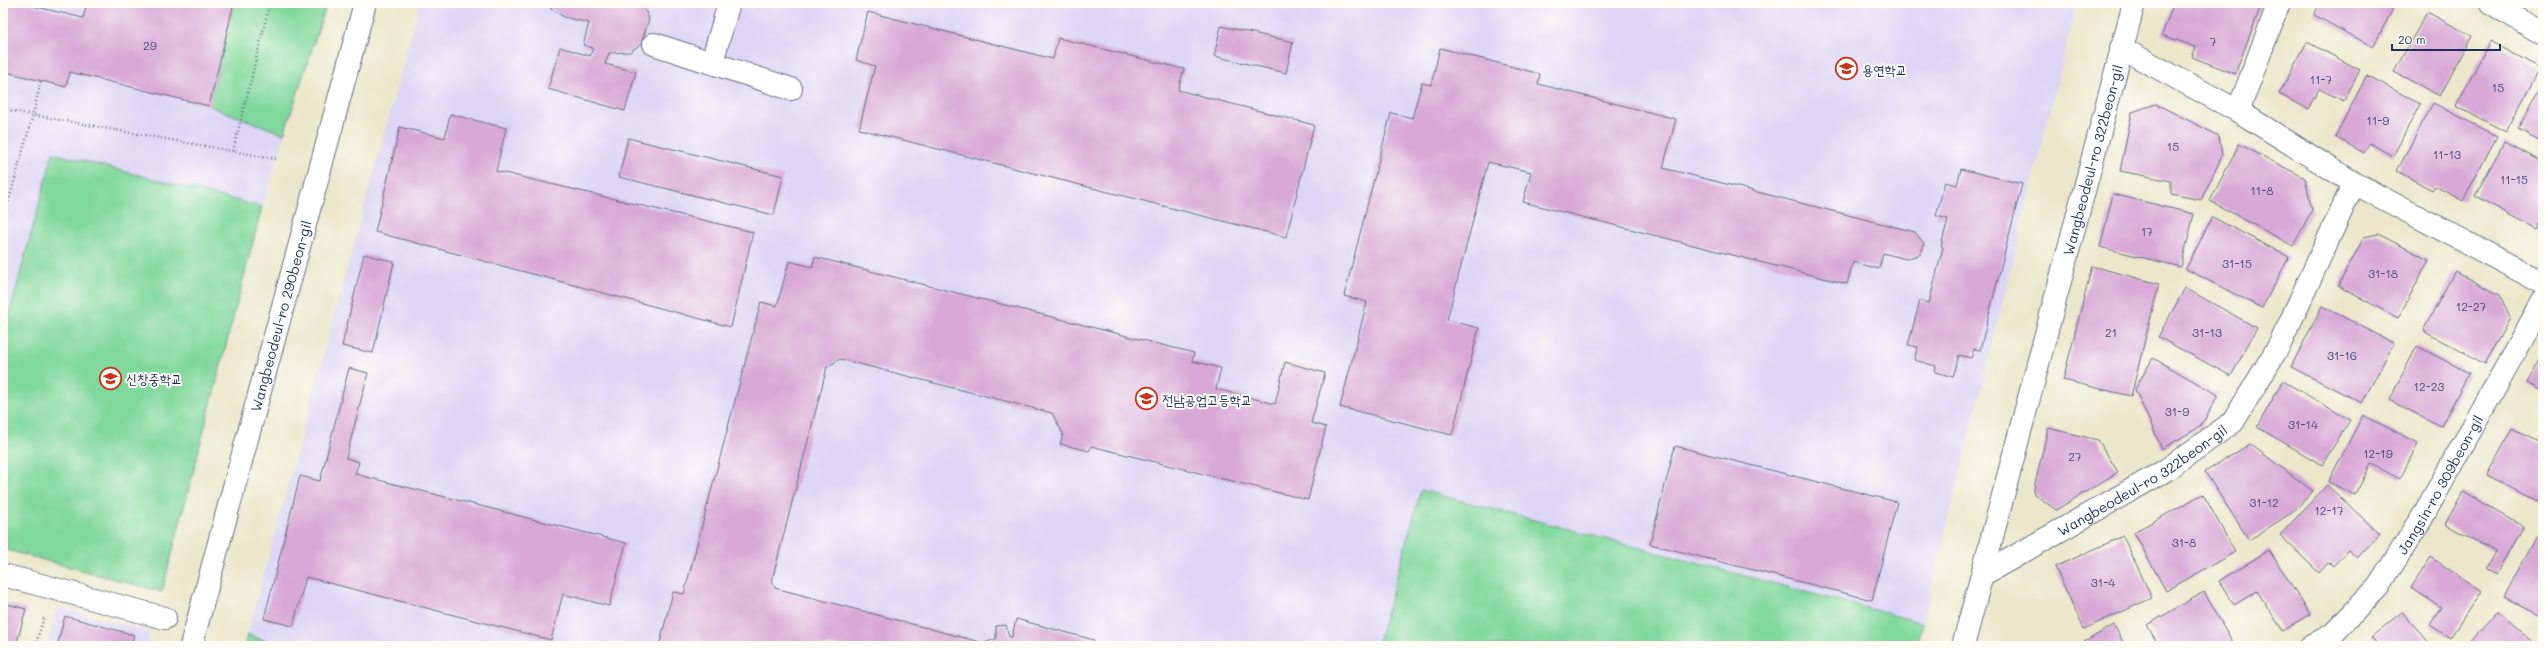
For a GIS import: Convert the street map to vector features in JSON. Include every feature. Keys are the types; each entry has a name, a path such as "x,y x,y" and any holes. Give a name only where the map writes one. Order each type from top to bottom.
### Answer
{"street":[{"name":"Wangbeodeul-ro 290beon-gil","path":"193,638 365,3"},
{"path":"712,62 730,3"},
{"name":"Wangbeodeul-ro 322beon-gil","path":"1963,646 1984,574 2134,3"},
{"path":"2238,111 2279,3"},
{"path":"2490,3 2543,34"},
{"path":"654,44 791,89"},
{"name":"Wangbeodeul-ro 322beon-gil","path":"2121,48 2238,111 2354,183 2543,283"},
{"name":"Wangbeodeul-ro 322beon-gil","path":"1984,574 2166,470 2234,422 2280,344 2354,183"},
{"name":"Jangsin-ro 309beon-gil","path":"2311,646 2332,635 2378,587 2419,523 2543,301"},
{"path":"3,575 165,618"}],"path":[{"path":"233,151 270,3"},
{"path":"3,221 41,81"},
{"path":"3,109 276,159"}],"shaded area":[{"name":"신창중학교","path":"3,3 327,3 262,207 162,592 3,549"},
{"name":"전남공업고등학교","path":"420,3 2077,3 1917,646 286,646 247,635"},
{"path":"57,607 150,632 147,646 46,646"}],"green space":[{"path":"234,3 327,3 284,134 209,106"},
{"path":"53,153 262,207 162,592 3,549 3,337"},
{"path":"1421,490 1923,623 1917,646 1377,646"},
{"path":"247,635 286,646 244,646"}],"building":[{"path":"3,3 34,3 33,6 83,18 87,3 234,3 209,106 70,72 66,87 6,72 3,84"},
{"path":"550,3 635,3 645,10 649,19 641,44 630,52 609,53 605,64 636,72 625,111 548,89 560,47 590,56 593,48 583,45 589,23 564,17 551,9"},
{"path":"2174,3 2262,3 2235,74 2192,57 2196,47 2162,35"},
{"path":"2320,3 2396,3 2373,47 2314,15"},
{"path":"868,12 1053,59 1058,38 1184,69 1178,90 1314,125 1286,237 859,129 875,66 856,60"},
{"path":"2427,12 2472,36 2440,96 2394,72"},
{"path":"1221,26 1293,42 1286,73 1214,56"},
{"path":"2490,41 2540,68 2506,132 2456,106"},
{"path":"2307,42 2360,70 2344,101 2319,89 2308,109 2279,94"},
{"path":"1440,48 1540,74 1538,84 1676,119 1663,168 1915,232 1924,244 1921,254 1906,259 1883,253 1879,269 1853,262 1847,284 1523,202 1531,172 1488,162 1447,320 1479,328 1452,435 1340,407 1367,302 1344,296 1391,113 1412,118 1422,83 1431,85"},
{"path":"2367,75 2420,104 2393,156 2369,143 2364,153 2335,137"},
{"path":"2543,83 2543,142 2518,129"},
{"path":"2433,103 2497,136 2463,201 2435,186 2432,190 2397,171"},
{"path":"2156,104 2219,136 2222,156 2201,200 2171,194 2171,181 2120,171 2132,112"},
{"path":"450,114 506,128 496,171 753,232 731,327 375,232 400,127 445,138"},
{"path":"628,138 783,176 774,215 619,177"},
{"path":"2504,142 2543,162 2543,217 2537,229 2475,196"},
{"path":"2239,144 2305,178 2312,210 2293,246 2210,201"},
{"path":"1961,169 2022,184 1980,350 1974,349 1971,358 1959,355 1953,377 1935,372 1936,366 1914,360 1918,347 1908,345 1920,301 1929,303 1943,247 1941,246 1948,219 1936,216 1945,182 1957,185"},
{"path":"2113,194 2194,214 2181,267 2100,247"},
{"path":"2212,217 2289,257 2262,308 2186,269"},
{"path":"2378,234 2429,260 2398,318 2338,286 2364,237"},
{"path":"364,254 394,262 373,353 342,346"},
{"path":"815,257 1194,353 1192,361 1221,368 1216,389 1275,404 1285,362 1325,373 1311,423 1326,427 1308,500 1091,446 1089,451 1060,444 1063,434 1052,413 840,359 827,367 772,580 775,588 984,643 996,639 996,626 1006,625 1009,637 1012,637 1016,619 1094,640 1093,646 659,646 673,592 684,594 761,302 777,306 789,261 812,267"},
{"path":"2092,266 2159,284 2131,396 2063,380"},
{"path":"2455,271 2500,295 2510,318 2485,364 2423,331"},
{"path":"2185,288 2257,328 2231,376 2158,337"},
{"path":"2322,306 2394,343 2362,403 2291,367"},
{"path":"2417,346 2469,373 2441,426 2389,400"},
{"path":"2543,353 2543,391 2527,383"},
{"path":"2153,358 2218,395 2201,426 2162,449 2135,389"},
{"path":"349,368 368,373 346,458 359,462 355,474 626,543 609,606 563,594 551,640 306,577 293,626 264,619 300,476 320,481"},
{"path":"2283,381 2350,420 2322,465 2257,427"},
{"path":"2363,415 2418,443 2400,479 2371,464 2355,495 2328,482"},
{"path":"2048,428 2098,440 2118,472 2056,510 2033,493"},
{"path":"2512,428 2543,444 2543,504 2487,475"},
{"path":"2250,444 2313,491 2293,512 2249,540 2205,472"},
{"path":"1675,446 1897,502 1872,600 1650,544"},
{"path":"2327,485 2380,534 2357,558 2348,550 2333,566 2329,562 2319,573 2280,535"},
{"path":"2463,492 2523,526 2496,574 2486,568 2495,552 2445,524"},
{"path":"2203,494 2235,552 2166,591 2134,532"},
{"path":"2537,535 2543,538 2543,617 2504,597"},
{"path":"2123,536 2152,598 2084,629 2055,567"},
{"path":"2269,550 2310,614 2283,631 2257,591 2234,605 2219,581"},
{"path":"2431,557 2481,591 2450,638 2430,625 2441,607 2411,588"},
{"path":"2204,592 2235,646 2159,646 2147,625"},
{"path":"3,603 26,609 16,646 3,646"},
{"path":"2498,611 2538,646 2467,646"},
{"path":"2402,612 2432,646 2379,646 2371,637"},
{"path":"65,616 134,635 131,646 57,646"},
{"path":"2114,625 2125,646 2077,646"}],"place":[{"name":"용연학교","path":"1846,69"},
{"name":"신창중학교","path":"110,378"},
{"name":"전남공업고등학교","path":"1146,399"}]}
